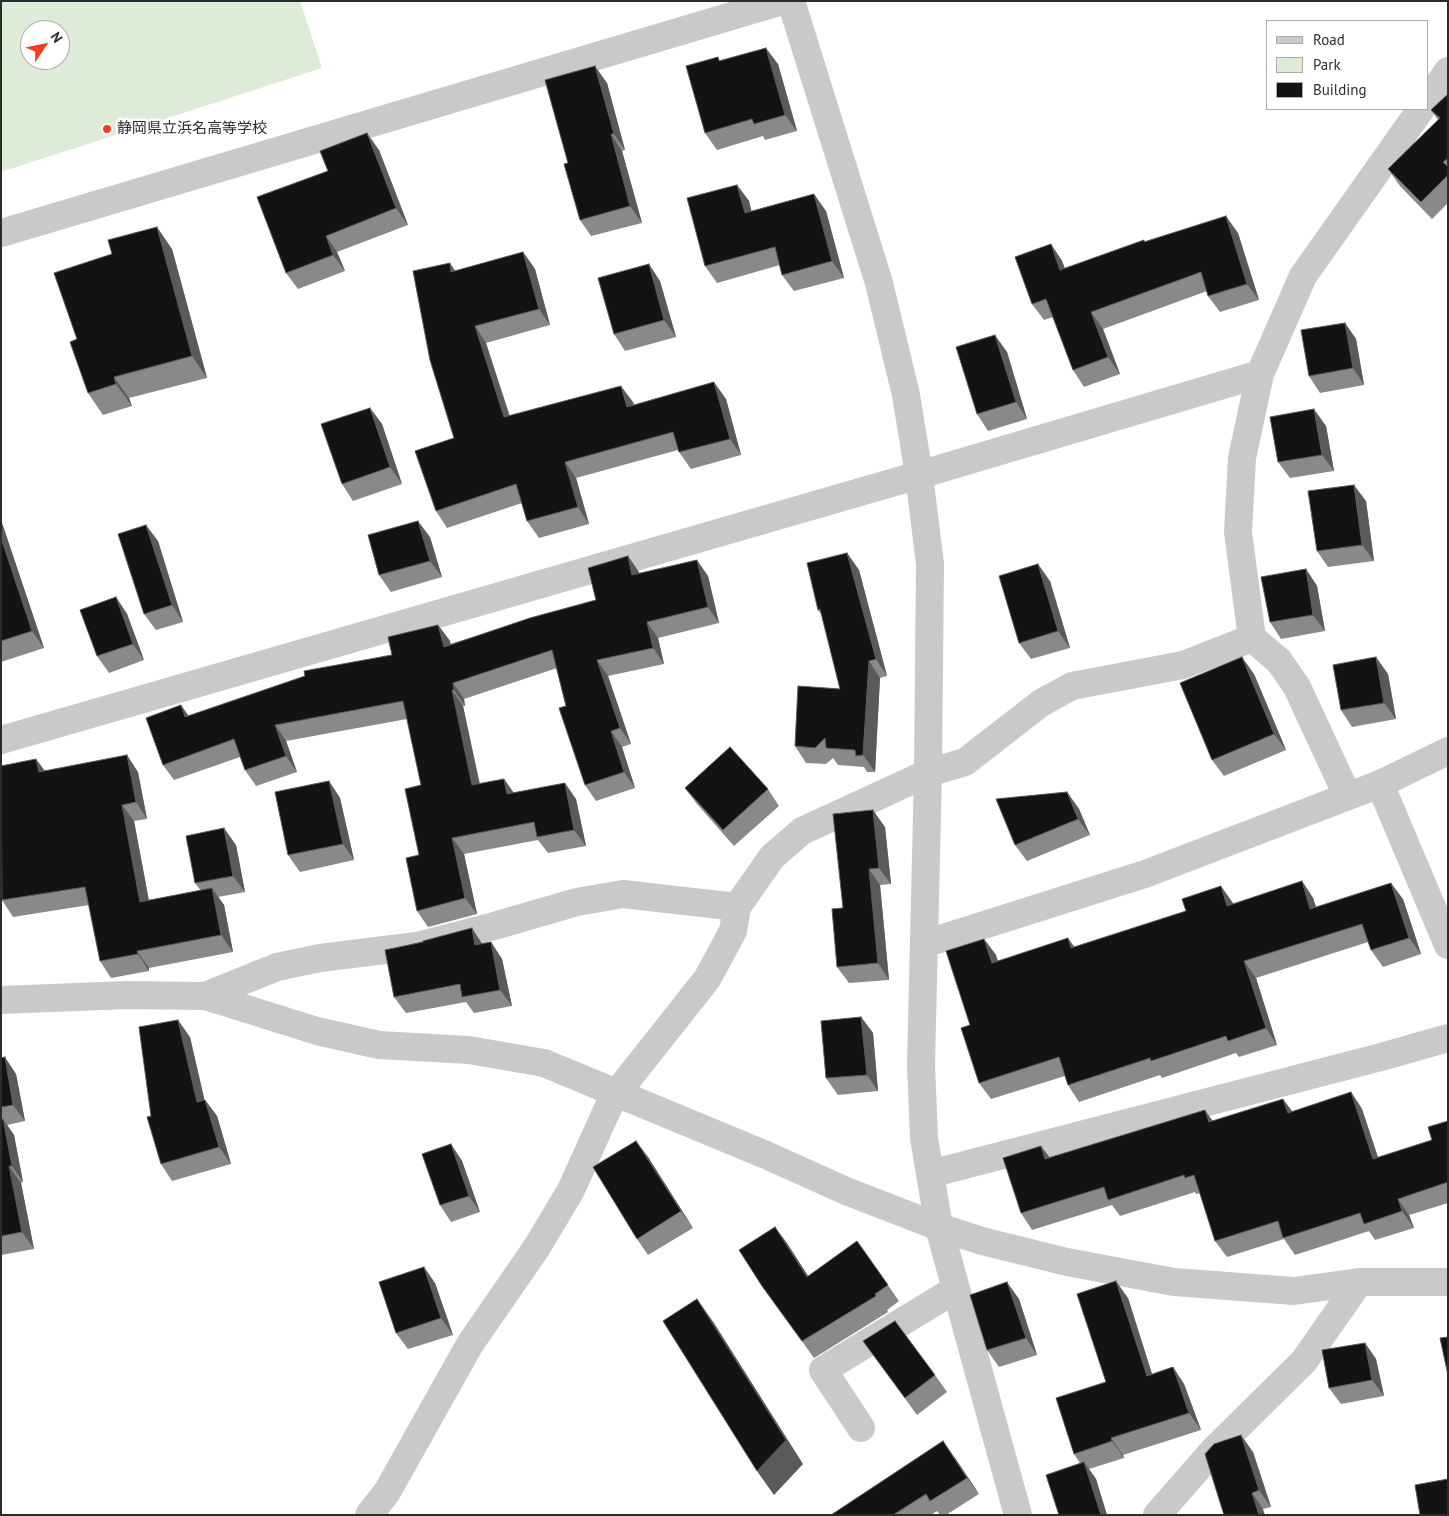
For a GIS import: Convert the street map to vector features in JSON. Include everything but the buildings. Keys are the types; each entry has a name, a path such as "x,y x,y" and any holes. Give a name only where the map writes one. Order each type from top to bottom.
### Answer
{"street":[{"path":"1,234 782,1"},
{"path":"791,1 879,283 906,395 919,475 930,564 928,773 921,1065 924,1138 939,1227 1018,1515"},
{"path":"1429,99 1448,72"},
{"path":"1347,795 1297,687 1279,661 1252,638 1238,532 1242,458 1260,374 1303,276 1420,110"},
{"path":"1,740 919,475 1260,374"},
{"path":"370,1515 388,1492 470,1344 537,1247 571,1190 616,1094 707,979 733,931 737,907 772,856 802,831 928,773 965,762 1041,703 1072,686 1183,665 1252,638"},
{"path":"924,944 1145,874 1347,795 1380,784 1448,751"},
{"path":"1380,784 1448,945"},
{"path":"204,996 277,967 320,958 417,946 577,902 623,894 737,907"},
{"path":"1,1000 127,995 204,996 317,1031 379,1045 469,1050 544,1063 939,1227 982,1241 1067,1262 1174,1282 1294,1291 1359,1282 1448,1282"},
{"path":"930,1174 1448,1038"},
{"path":"1157,1515 1213,1451 1304,1361 1359,1282"},
{"path":"861,1428 823,1370 956,1289"}],"green space":[{"path":"1,1 300,1 322,68 1,172"}],"place":[{"name":"静岡県立浜名高等学校","path":"107,129"}]}
